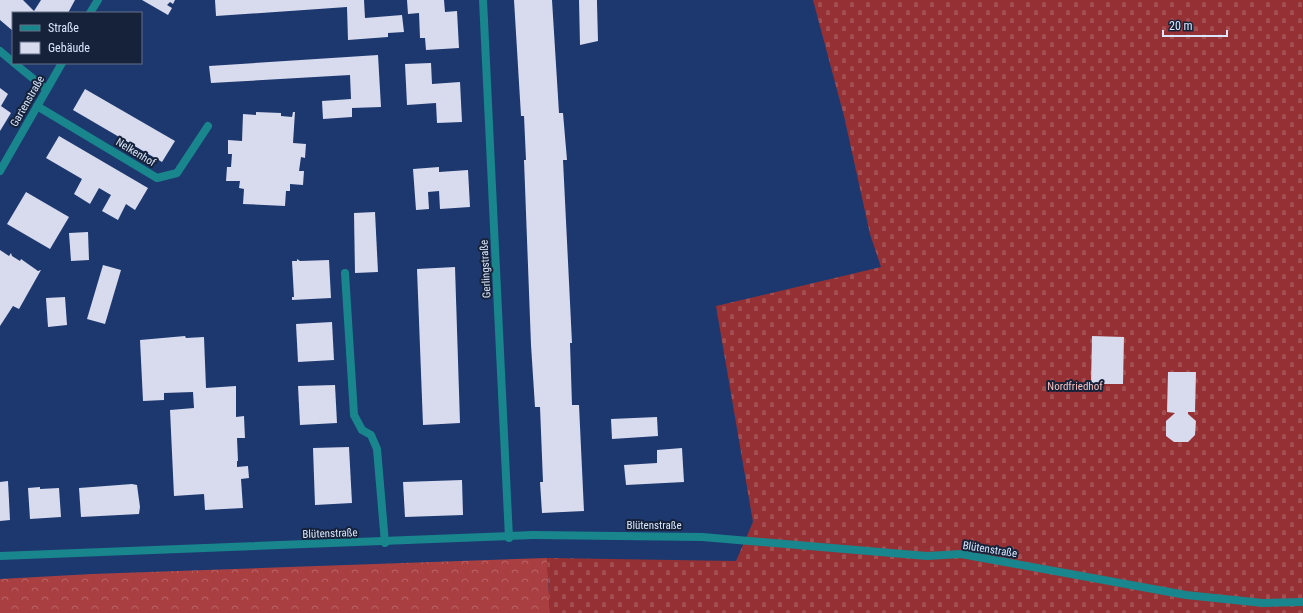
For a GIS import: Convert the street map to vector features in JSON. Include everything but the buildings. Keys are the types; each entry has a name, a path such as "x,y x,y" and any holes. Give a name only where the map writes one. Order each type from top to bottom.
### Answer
{"street":[{"path":"91,12 98,0"},
{"name":"Gerlingstraße","path":"483,0 509,538"},
{"path":"0,51 12,60"},
{"path":"16,64 46,89"},
{"name":"Gartenstraße","path":"0,171 61,64"},
{"name":"Nelkenhof","path":"37,106 157,178 177,173 208,126"},
{"path":"345,273 354,415 362,430 371,435 377,449 385,542"},
{"name":"Blütenstraße","path":"0,556 533,536 702,536 927,556 961,554 1186,595 1263,603 1303,602"}],"green space":[{"name":"Nordfriedhof","path":"813,0 1303,0 1303,613 550,613 547,558 736,561 753,522 716,306 881,267 870,234 844,116"},
{"path":"547,558 550,613 0,613 0,579 92,574"}]}
